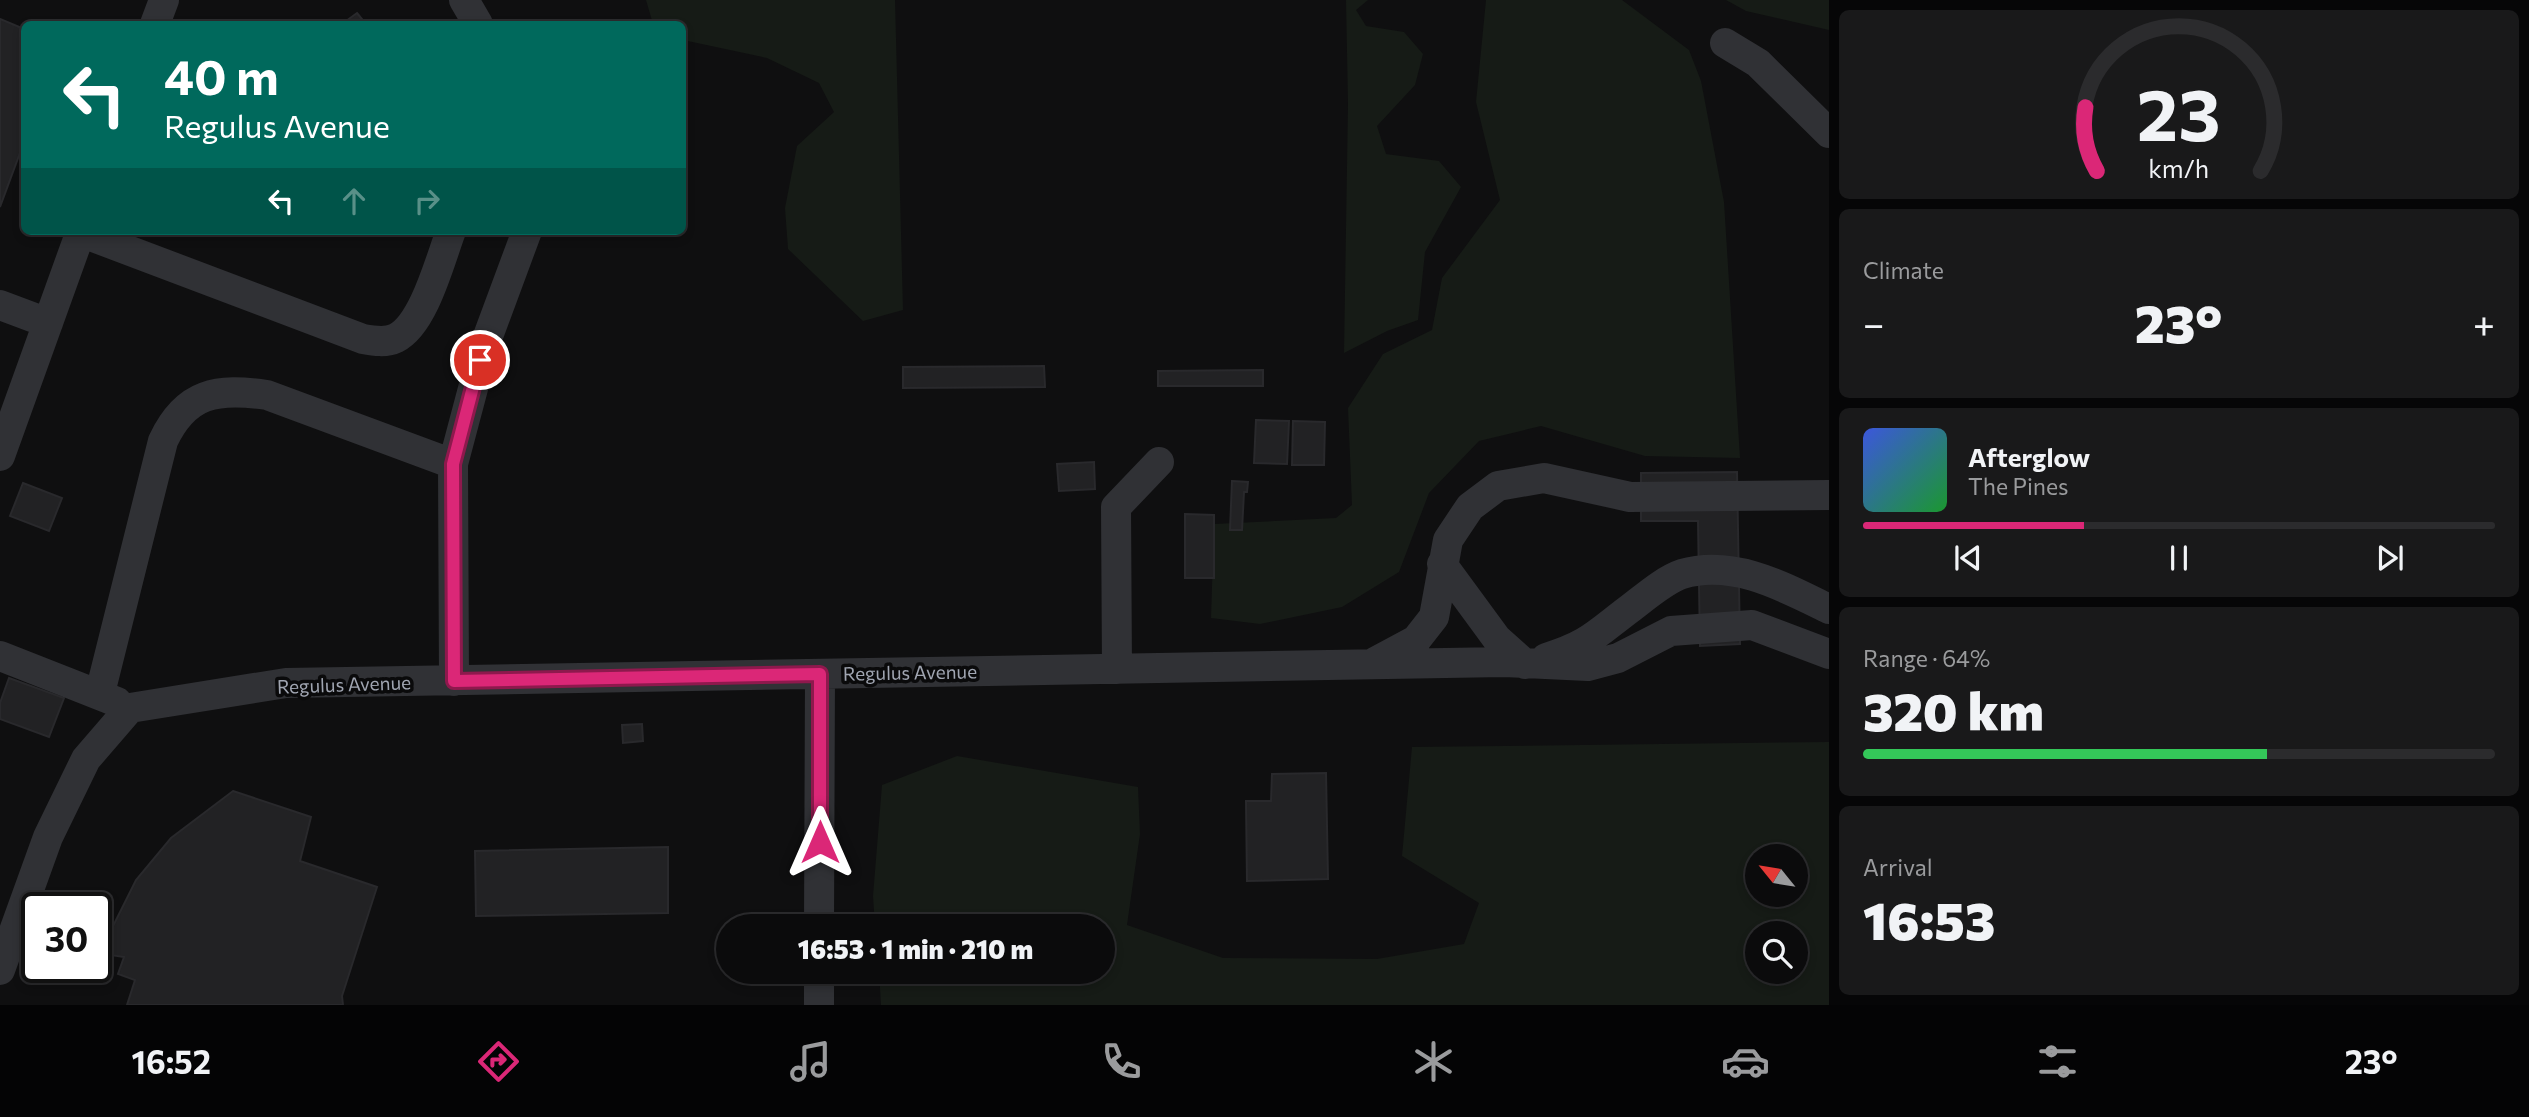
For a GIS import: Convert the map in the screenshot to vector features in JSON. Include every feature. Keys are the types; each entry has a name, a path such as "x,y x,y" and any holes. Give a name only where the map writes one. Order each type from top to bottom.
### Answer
{"street":[{"path":"156,21 164,0"},
{"path":"464,0 476,21"},
{"path":"1725,43 1758,63 1829,133"},
{"path":"0,456 80,235"},
{"path":"89,235 363,340 383,342 396,338 411,327 421,310 449,235"},
{"path":"454,681 453,464 484,347 526,235"},
{"path":"0,305 48,323"},
{"path":"100,692 163,441 172,421 193,402 212,393 236,390 267,395 453,464"},
{"path":"1117,669 1116,508 1159,462"},
{"path":"1371,665 1416,640 1434,617 1448,540 1470,507 1498,486 1544,478 1630,498 1829,495"},
{"path":"1442,564 1497,639 1525,664 1588,666 1618,658 1671,631 1752,625 1829,654"},
{"path":"1525,664 1571,650 1594,639 1679,575 1716,568 1772,581 1829,609"},
{"path":"0,656 100,692 130,708 86,759 48,837 0,970"},
{"name":"Regulus Avenue","path":"130,708 286,683 1525,664"},
{"path":"819,914 820,674"},
{"path":"819,984 819,1005"}],"shaded area":[{"path":"646,0 895,0 903,310 863,321 788,249 785,208 797,146 834,112 819,83 767,58 686,41 686,21 652,21"},
{"path":"1346,0 1368,0 1356,10 1366,26 1404,32 1423,54 1415,85 1377,126 1386,154 1439,161 1461,187 1425,252 1418,320 1387,331 1344,353 1348,104"},
{"path":"1486,0 1622,0 1689,50 1701,81 1724,202 1740,458 1645,456 1541,426 1479,441 1429,493 1399,572 1342,607 1260,624 1211,618 1214,524 1336,518 1352,505 1348,408 1383,354 1432,330 1442,278 1500,200 1476,102"},
{"path":"1726,0 1829,0 1829,30 1746,11"},
{"path":"1829,742 1829,1005 881,1005 880,984 1115,984 1115,914 874,914 873,896 882,785 957,756 1138,787 1140,834 1127,925 1223,958 1377,959 1464,944 1479,903 1402,856 1412,747"}],"building":[{"path":"357,13 364,21 346,21"},
{"path":"0,19 21,28 21,150 0,207"},
{"path":"1044,366 1045,387 903,388 903,367"},
{"path":"1263,370 1263,386 1158,386 1158,371"},
{"path":"1256,420 1289,421 1287,464 1254,463"},
{"path":"1293,421 1325,422 1324,465 1292,465"},
{"path":"1094,462 1095,489 1059,491 1057,464"},
{"path":"1737,472 1740,644 1700,646 1698,521 1641,521 1641,473"},
{"path":"1232,481 1248,482 1247,492 1244,492 1242,530 1230,530"},
{"path":"23,483 62,498 49,531 10,516"},
{"path":"1185,514 1214,515 1214,578 1185,578"},
{"path":"9,678 64,698 49,737 0,719 0,703"},
{"path":"642,724 643,741 623,743 622,725"},
{"path":"1326,773 1328,879 1247,881 1246,801 1271,801 1272,774"},
{"path":"233,791 311,817 300,861 377,887 342,996 343,1005 127,1005 135,980 118,974 124,957 112,955 112,928 136,880 171,838"},
{"path":"668,847 668,913 476,916 475,851"}],"route":[{"path":"480,360 453,464 454,681 820,674 820,842"}]}
